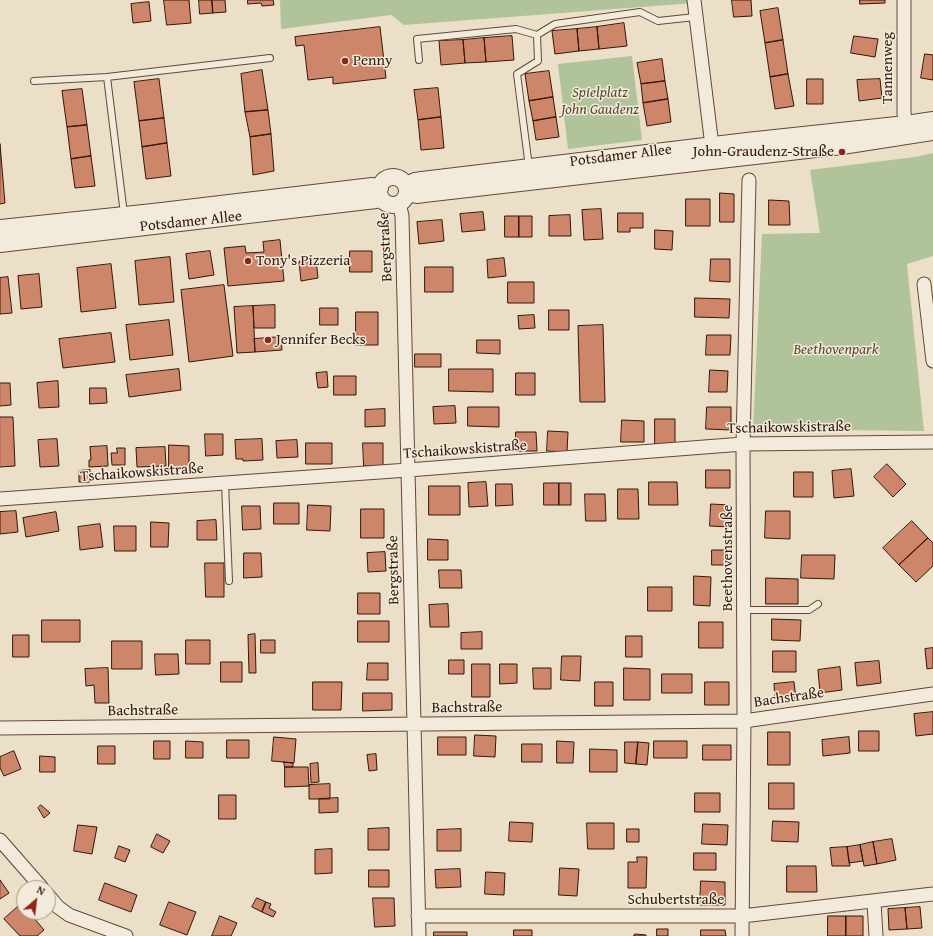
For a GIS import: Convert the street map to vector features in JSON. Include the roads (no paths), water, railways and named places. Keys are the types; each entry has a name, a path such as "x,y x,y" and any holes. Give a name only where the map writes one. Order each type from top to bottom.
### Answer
{"street":[{"path":"694,0 713,153"},
{"name":"Tannenweg","path":"904,0 904,113 907,130"},
{"name":"Potsdamer Allee","path":"907,130 933,120"},
{"name":"Potsdamer Allee","path":"404,194 415,181 530,174 907,130 933,132"},
{"path":"393,177 401,179 404,194 389,204 380,193 384,180 393,177"},
{"name":"Beethovenstraße","path":"742,936 744,721 743,444 750,180"},
{"name":"Potsdamer Allee","path":"0,244 125,222 364,187 372,186 380,193"},
{"name":"Bergstraße","path":"404,194 402,216 419,936"},
{"name":"Potsdamer Allee","path":"0,228 125,222"},
{"path":"924,284 933,361"},
{"name":"Tschaikowskistraße","path":"0,499 743,444 933,442"},
{"name":"Bachstraße","path":"0,728 744,721 933,694"},
{"path":"0,840 35,880"},
{"name":"Schubertstraße","path":"418,916 742,916 933,894"},
{"path":"874,902 876,936"},
{"path":"56,905 69,915 126,936"}],"lane":[{"path":"419,60 417,39 516,29 537,35 554,24 640,12 658,21 695,17"},
{"path":"530,174 517,74 538,61 537,35"},
{"path":"34,81 107,77 270,58"},
{"path":"107,77 125,222"},
{"path":"225,483 229,581"},
{"path":"744,610 809,610 818,604"}],"place":[{"name":"Penny","path":"345,61"},
{"name":"John-Graudenz-Straße","path":"842,152"},
{"name":"Tony's Pizzeria","path":"248,261"},
{"name":"Jennifer Becks","path":"268,340"}],"park label":[{"name":"Spielplatz John Gaudenz","path":"600,102"},
{"name":"Beethovenpark","path":"836,350"}]}
